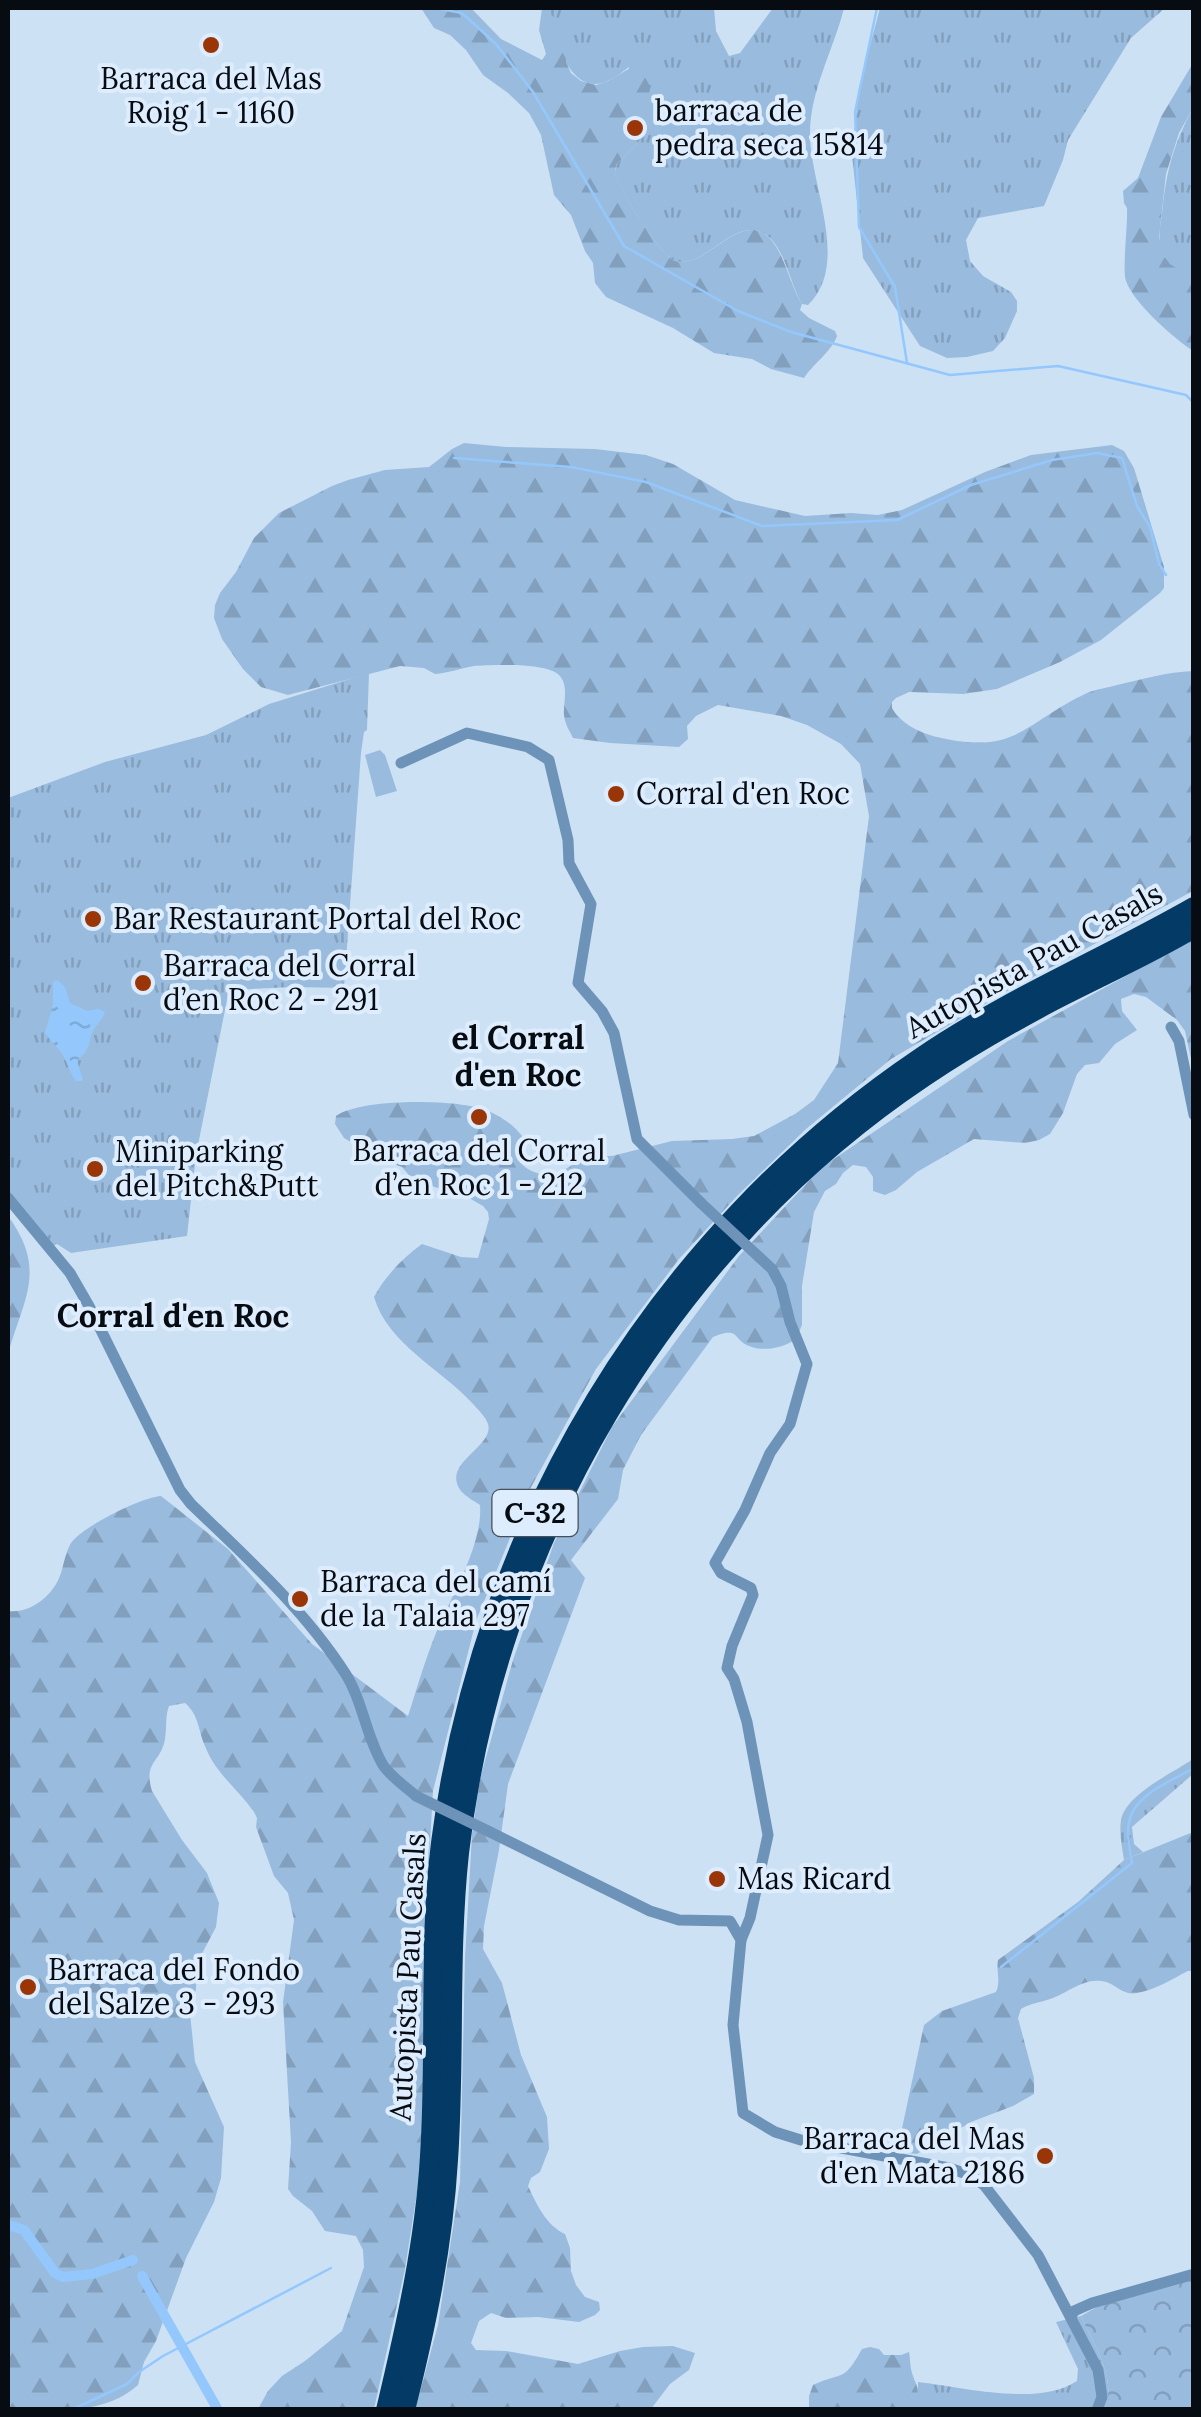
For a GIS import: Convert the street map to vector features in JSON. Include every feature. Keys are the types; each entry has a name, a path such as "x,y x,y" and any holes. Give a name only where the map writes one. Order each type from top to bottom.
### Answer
{"highway":[{"name":"Autopista Pau Casals","path":"386,2410 408,2319 424,2225 430,2158 441,1843 483,1645 513,1563 562,1458 622,1356 685,1273 757,1192 794,1158 874,1092 933,1050 1033,991 1194,907"},
{"name":"Autopista Pau Casals","path":"405,2410 426,2326 442,2229 448,2160 455,1901 477,1744 511,1621 576,1469 637,1366 692,1293 758,1218 840,1141 924,1078 985,1039 1194,928"}],"street":[{"path":"402,763 467,733 528,747 549,760 568,840 569,864 591,904 578,983 602,1011 614,1033 637,1139 772,1270 807,1364 790,1424 770,1453 716,1563 721,1573 751,1588 753,1595 727,1668 747,1722 768,1834 750,1918 741,1940 733,2025 744,2113 775,2132 804,2141 949,2168 970,2175 984,2186 1027,2238 1098,2370 1102,2397 1097,2410"},
{"path":"1172,1027 1179,1041 1194,1114"},
{"path":"8,1198 70,1274 89,1306 180,1490 269,1578 353,1687 385,1769 416,1796 650,1911 680,1920 730,1921 741,1940"},
{"path":"1071,2317 1092,2302 1194,2274"}],"green space":[{"path":"421,8 471,8 501,39 542,60 546,54 539,30 545,8 564,28 566,62 571,73 596,85 642,61 649,70 650,124 616,165 623,191 651,235 675,261 697,258 750,230 761,232 775,244 802,304 800,310 837,336 804,378 752,359 714,353 673,328 606,297 595,283 593,263 571,215 554,195 541,135 529,113 483,75 450,35 434,28"},
{"path":"545,8 714,8 716,31 729,56 740,53 773,8 844,8 811,118 812,154 828,246 820,288 808,305 802,304 775,244 761,232 739,233 686,262 675,261 660,248 631,206 615,173 616,165 642,138 629,67 602,83 580,79 564,58"},
{"path":"880,8 1165,8 1131,38 1068,140 1044,206 978,218 966,240 970,261 1017,301 1017,311 1005,338 993,351 947,358 920,346 863,258 852,155 859,87"},
{"path":"1193,63 1193,108 1179,133 1166,174 1159,237 1170,264 1193,278 1193,351 1146,310 1126,281 1127,208 1123,191 1138,178 1161,117"},
{"path":"1193,108 1193,278 1166,259 1160,234 1171,159"},
{"path":"464,443 646,455 673,464 735,500 805,516 878,515 902,510 1031,455 1112,445 1124,451 1134,468 1164,567 1164,588 1160,593 1101,640 1060,662 997,689 963,694 909,692 896,698 892,708 905,723 924,733 964,742 985,742 1018,733 1090,692 1193,671 1193,891 891,1059 806,1129 679,1259 596,1369 530,1489 476,1621 433,1791 423,1965 423,2154 405,2269 374,2409 258,2409 282,2376 342,2331 364,2267 363,2250 356,2236 325,2231 312,2211 288,2189 291,2142 283,2002 294,1920 288,1893 274,1876 254,1812 215,1764 193,1713 185,1703 169,1706 163,1747 151,1768 152,1791 207,1873 219,1903 216,1927 197,1963 190,2013 195,2062 224,2127 221,2178 138,2385 93,2407 8,2410 8,1611 33,1606 47,1595 58,1581 66,1553 77,1536 127,1507 161,1496 228,1549 312,1644 408,1716 432,1643 476,1537 480,1505 461,1491 456,1481 462,1464 484,1440 488,1424 461,1392 403,1343 381,1314 374,1297 395,1268 422,1244 461,1257 478,1258 489,1219 483,1206 469,1198 413,1180 402,1167 344,1138 335,1124 336,1116 387,1103 472,1106 516,1129 524,1139 520,1162 524,1166 537,1173 552,1174 583,1160 672,1141 754,1136 814,1100 838,1063 869,816 860,764 841,744 781,716 718,705 696,716 687,726 688,739 679,747 573,738 565,718 563,680 554,672 532,666 474,666 435,674 424,668 400,666 288,695 261,687 222,639 214,618 220,593 254,538 279,513 348,480 385,470 429,467"},
{"path":"369,673 344,988 229,990 196,1155 187,1236 71,1253 57,1244 47,1250 8,1196 8,798 105,762 206,735 269,704"},
{"path":"380,750 397,791 376,797 365,755"},
{"path":"1193,939 1193,1068 1185,1031 1177,1020 1146,997 1134,994 1121,999 1122,1011 1137,1030 1115,1044 1099,1063 1085,1065 1077,1074 1063,1113 1050,1134 1025,1143 974,1139 885,1195 873,1191 873,1177 866,1167 853,1165 825,1191 814,1212 802,1286 802,1325 796,1339 780,1347 761,1349 749,1346 732,1333 713,1337 641,1435 623,1470 618,1499 571,1560 585,1578 508,1784 483,1949 502,1983 521,2055 547,2117 549,2149 540,2172 528,2186 547,2220 565,2234 576,2285 585,2297 599,2302 600,2310 579,2322 506,2318 491,2313 479,2321 471,2343 476,2350 506,2351 578,2364 643,2347 673,2346 695,2353 689,2370 670,2384 651,2409 415,2410 438,2325 460,2182 465,1958 472,1834 480,1779 513,1660 554,1543 612,1427 739,1256 822,1167 1008,1041"},
{"path":"8,1216 20,1235 30,1269 25,1301 8,1354"},
{"path":"1193,1759 1193,1774 1132,1827 1134,1844 1143,1852 1124,1860 1120,1830 1125,1810 1141,1793"},
{"path":"1193,1832 1193,1971 1137,1993 1127,1993 1106,1982 1087,1982 1021,2009 1018,2018 1034,2078 1034,2094 971,2122 917,2154 897,2152 924,2025 942,2011 996,1992 998,1960 1078,1902 1124,1860"},
{"path":"1193,2276 1193,2409 1103,2409 1108,2387 1106,2375 1081,2316 1102,2304"},
{"path":"1081,2316 1106,2375 1108,2387 1103,2409 908,2410 918,2391 918,2382 1021,2394 1061,2389 1077,2381 1078,2369 1056,2322"},
{"path":"870,2347 884,2355 909,2352 918,2393 908,2410 809,2409 813,2385 846,2372 862,2349"}],"water":[{"path":"58,980 70,1003 87,1011 105,1012 86,1051 77,1060 83,1081 76,1081 63,1055 45,1033 53,1005 53,982"}],"waterway":[{"path":"435,8 462,13 496,44 533,92 624,246 738,311 791,332 950,375 1058,366 1186,395 1194,403"},
{"path":"877,8 855,112 859,227 895,287 907,363"},
{"path":"454,458 571,467 646,482 762,526 897,520 971,485 1052,460 1097,453 1122,458 1166,575"},
{"path":"1001,1967 1132,1863 1128,1828 1132,1813 1154,1790 1194,1768"},
{"path":"8,2225 24,2230 55,2273 63,2277 92,2274 133,2260"},
{"path":"71,2410 127,2384 163,2356 331,2268"},
{"path":"142,2276 218,2410"}],"place":[{"name":"Barraca del Mas Roig 1 - 1160","path":"211,45"},
{"name":"barraca de pedra seca 15814","path":"635,128"},
{"name":"Corral d'en Roc","path":"616,794"},
{"name":"Bar Restaurant Portal del Roc","path":"93,919"},
{"name":"Barraca del Corral d’en Roc 2 - 291","path":"143,983"},
{"name":"Barraca del Corral d’en Roc 1 - 212","path":"479,1117"},
{"name":"Miniparking del Pitch&Putt","path":"95,1169"},
{"name":"Barraca del camí de la Talaia 297","path":"300,1599"},
{"name":"Mas Ricard","path":"717,1879"},
{"name":"Barraca del Fondo del Salze 3 - 293","path":"28,1987"},
{"name":"Barraca del Mas d'en Mata 2186","path":"1045,2156"}],"district":[{"name":"el Corral d'en Roc","path":"518,1056"},
{"name":"Corral d'en Roc","path":"173,1316"}]}
